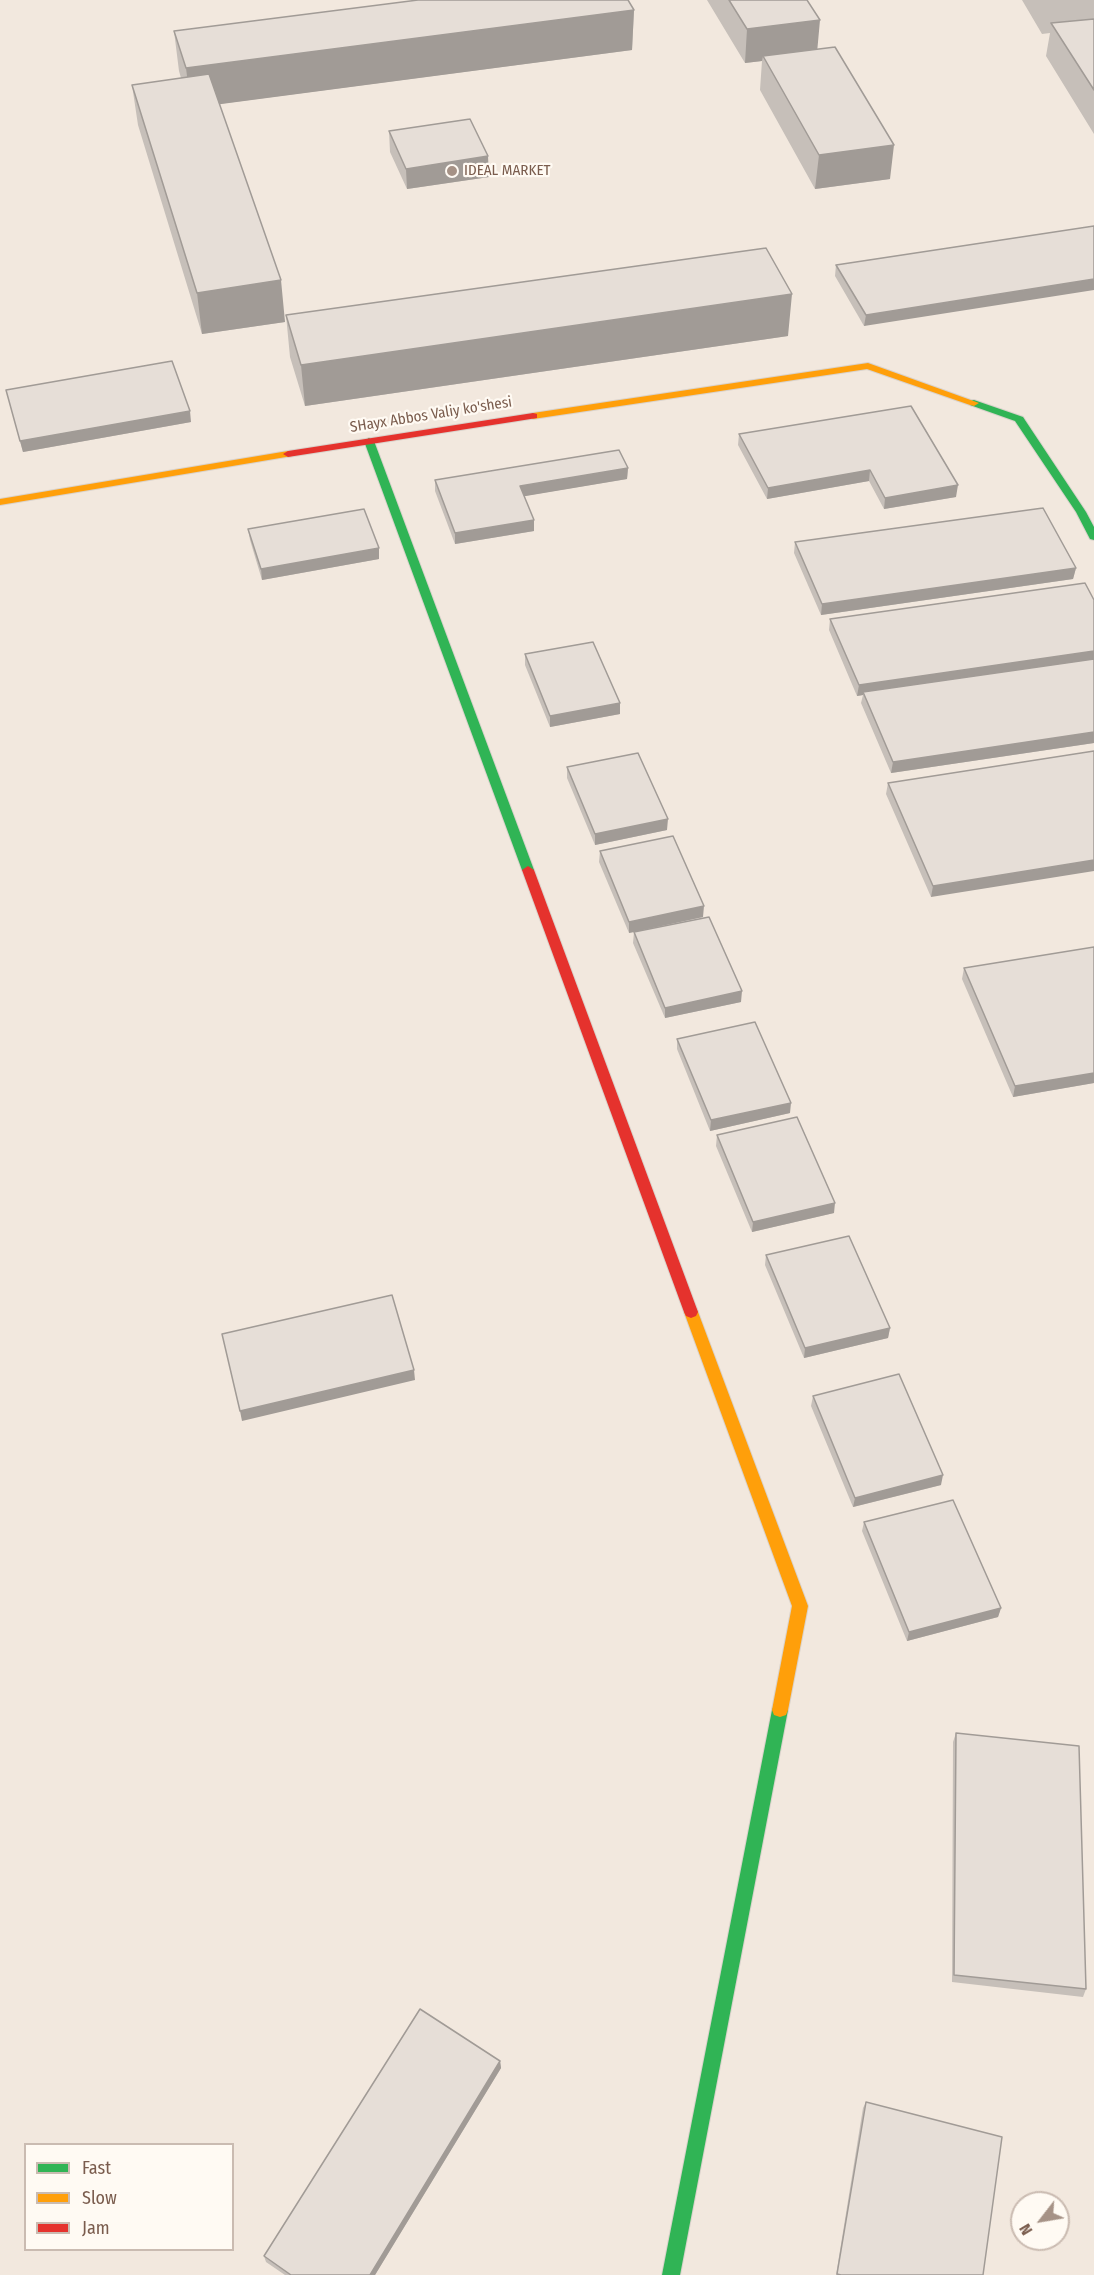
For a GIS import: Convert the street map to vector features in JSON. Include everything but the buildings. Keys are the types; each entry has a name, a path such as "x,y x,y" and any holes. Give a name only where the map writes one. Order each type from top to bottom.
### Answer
{"street":[{"name":"SHayx Abbos Valiy ko'shesi","path":"0,502 369,441 868,366 1019,419 1081,512 1094,537"},
{"path":"369,441 800,1606 671,2275"}],"shaded area":[{"path":"0,0 1094,0 1094,2275 0,2275"}],"traffic: fast":[{"path":"974,403 1019,419 1081,512 1094,537"},
{"path":"369,441 528,870"},
{"path":"671,2275 780,1710"}],"traffic: slow":[{"path":"533,416 868,366 974,403"},
{"path":"0,502 288,454"},
{"path":"691,1312 800,1606 780,1710"}],"traffic: jam":[{"path":"288,454 533,416"},
{"path":"528,870 691,1312"}],"place":[{"name":"IDEAL MARKET","path":"452,171"}]}
